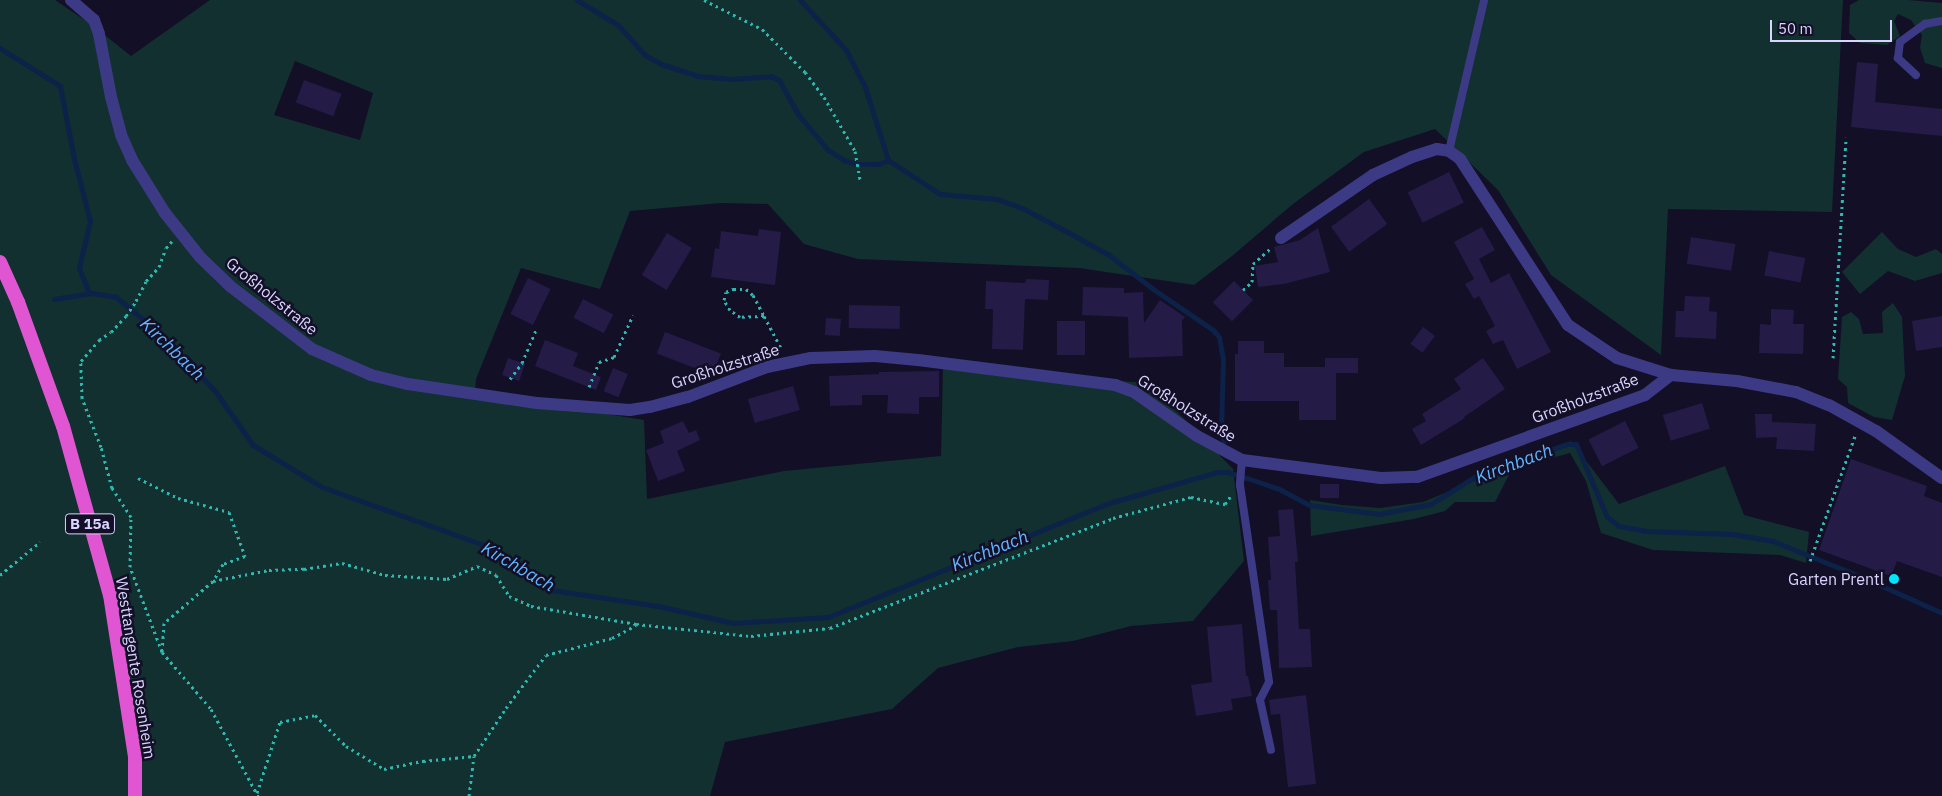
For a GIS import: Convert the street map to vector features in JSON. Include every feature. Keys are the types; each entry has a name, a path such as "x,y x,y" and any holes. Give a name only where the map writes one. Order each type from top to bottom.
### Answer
{"highway":[{"name":"Westtangente Rosenheim","path":"0,262 18,302 63,426 110,595 135,757 135,796"}],"street":[{"name":"Großholzstraße","path":"71,0 94,20 99,34 111,97 121,135 132,160 180,234 230,286 312,349 371,375 408,384 537,403 630,410 650,408 688,397 739,377 788,362 832,356 875,356 1116,385 1134,392 1197,436 1242,460 1381,478 1417,476 1644,395 1671,375"},
{"path":"1281,238 1373,175 1437,149 1449,151"},
{"name":"Großholzstraße","path":"1449,151 1460,159 1568,325 1617,358 1671,375 1737,381 1796,392 1829,405 1860,424 1876,431 1942,478"}],"lane":[{"path":"1449,151 1484,0"},
{"path":"1916,75 1898,58 1900,42 1925,24 1942,21"},
{"path":"1242,460 1240,485 1269,682 1260,700 1271,750"}],"path":[{"path":"704,0 762,30 805,72 824,97 855,151 860,180"},
{"path":"1833,358 1846,137"},
{"path":"180,234 166,248 159,267 146,281 126,316 111,332 99,340 81,361 82,398 102,446 112,488 131,517 130,567 162,652 211,709 257,795"},
{"path":"1243,290 1252,282 1252,264 1281,238"},
{"path":"764,316 740,317 730,310 724,300 726,292 733,289 746,289 753,295 764,316 788,362"},
{"path":"589,387 599,362 614,357 632,315"},
{"path":"510,379 522,363 537,328"},
{"path":"1810,561 1812,549 1860,424"},
{"path":"138,478 178,498 229,512 245,556 223,564 213,581 164,623 162,652"},
{"path":"213,581 269,570 304,568 342,562 385,575 447,579 477,566 496,575 508,596 531,606 636,624 751,636 830,628 1113,518 1191,497 1225,504 1240,485"},
{"path":"0,574 40,542"},
{"path":"469,796 474,756 506,708 546,655 612,638 636,624"},
{"path":"257,795 280,722 316,715 346,746 384,769 423,761 474,756"}],"green space":[{"path":"0,0 55,0 92,25 131,56 210,0 1843,0 1832,212 1668,209 1661,355 1551,275 1498,190 1435,129 1364,152 1293,204 1232,256 1194,285 1079,268 858,259 804,244 768,204 721,203 630,211 600,289 521,268 476,379 475,393 644,420 647,499 784,471 941,456 943,369 1149,383 1233,469 1244,561 1193,621 1131,626 1073,641 1018,647 938,668 892,709 725,742 710,796 0,796","holes":["295,61 373,93 360,140 274,115"]},
{"path":"1859,0 1908,0 1942,3 1942,68 1925,63 1920,48 1922,35 1911,20 1898,14 1894,21 1900,36 1887,45 1860,43 1849,33 1850,5"},
{"path":"1882,232 1898,249 1916,257 1936,249 1942,254 1942,273 1915,281 1888,271 1860,294 1842,272"},
{"path":"1893,303 1902,317 1905,376 1892,420 1874,417 1848,403 1847,387 1838,379 1842,317 1851,312 1859,319 1863,334 1883,333 1882,312"},
{"path":"1571,441 1619,504 1725,466 1744,515 1809,532 1806,563 1780,555 1653,550 1601,533 1586,481 1570,453 1512,469 1495,502 1455,502 1445,511 1414,519 1311,536 1310,500 1380,508 1423,502"}],"building":[{"path":"1857,62 1878,64 1875,102 1942,109 1942,136 1851,127"},
{"path":"304,80 342,94 333,116 296,103"},
{"path":"1449,172 1464,203 1423,223 1408,192"},
{"path":"1369,199 1387,224 1349,252 1331,227"},
{"path":"1482,227 1495,250 1479,259 1491,283 1509,273 1551,352 1517,369 1503,340 1493,344 1486,331 1495,326 1479,296 1474,299 1465,284 1474,279 1454,242"},
{"path":"1318,228 1330,272 1284,284 1258,287 1255,266 1278,262 1274,247 1300,240"},
{"path":"759,229 781,232 775,285 711,277 715,248 719,249 721,231 758,236"},
{"path":"667,233 692,248 667,290 642,275"},
{"path":"1691,237 1735,244 1731,271 1687,264"},
{"path":"1769,251 1805,258 1801,283 1764,276"},
{"path":"528,278 550,289 533,325 510,314"},
{"path":"1026,279 1049,280 1048,300 1025,299 1023,350 992,349 993,309 985,309 986,281 1025,283"},
{"path":"1234,281 1253,300 1232,321 1213,302"},
{"path":"1083,287 1124,288 1124,293 1143,292 1144,323 1160,300 1185,317 1182,321 1183,356 1129,358 1128,317 1082,315"},
{"path":"1685,296 1710,297 1709,311 1717,312 1716,339 1675,337 1676,311 1684,311"},
{"path":"583,299 613,314 604,333 573,318"},
{"path":"849,305 900,306 900,329 849,328"},
{"path":"1771,309 1794,310 1793,324 1804,324 1803,354 1759,353 1760,324 1771,325"},
{"path":"1942,316 1942,347 1916,351 1912,321"},
{"path":"826,318 841,319 840,336 825,335"},
{"path":"1057,321 1085,321 1085,355 1057,355"},
{"path":"1423,327 1435,336 1422,353 1410,344"},
{"path":"665,332 721,354 713,375 657,353"},
{"path":"545,340 578,353 573,366 601,377 596,390 535,366"},
{"path":"1238,341 1264,341 1264,353 1284,353 1284,367 1325,367 1325,358 1358,358 1358,373 1336,373 1336,420 1299,420 1299,401 1235,401 1235,354 1238,354"},
{"path":"508,358 525,364 519,381 502,375"},
{"path":"1483,358 1505,389 1465,418 1421,445 1412,429 1426,421 1422,414 1461,389 1454,379"},
{"path":"613,368 628,374 618,397 604,391"},
{"path":"939,371 939,397 919,397 919,414 887,413 888,395 862,395 862,405 830,406 829,376 879,374 879,372"},
{"path":"793,386 800,410 755,423 748,399"},
{"path":"1702,403 1710,429 1671,441 1663,415"},
{"path":"1755,414 1772,414 1772,422 1816,424 1814,451 1776,449 1777,437 1756,438"},
{"path":"683,421 689,433 696,430 700,440 677,451 685,471 658,481 646,450 664,443 660,431"},
{"path":"1625,421 1639,448 1602,466 1588,440"},
{"path":"1851,459 1927,486 1924,496 1942,503 1942,577 1897,561 1891,576 1819,550"},
{"path":"1320,484 1339,484 1339,498 1320,498"},
{"path":"1293,509 1298,562 1295,562 1299,629 1310,629 1312,667 1279,668 1277,610 1270,610 1268,580 1271,580 1268,537 1280,536 1278,510"},
{"path":"1242,624 1246,676 1248,676 1252,696 1231,699 1233,710 1196,716 1191,685 1212,682 1207,627"},
{"path":"1306,695 1316,784 1288,787 1280,714 1271,715 1269,700"}],"waterway":[{"path":"577,0 618,25 645,55 661,64 697,76 732,79 771,76 779,80 797,113 828,150 844,160 856,164 879,164 888,160"},
{"path":"800,0 846,50 865,87 888,160 940,194 997,199 1024,209 1109,255 1153,289 1213,330 1219,337 1223,359 1221,432 1224,442"},
{"path":"0,48 60,86 74,159 90,221 79,268 89,293"},
{"name":"Kirchbach","path":"54,299 92,293 116,297 164,337 215,391 253,445 322,487 484,545 552,590 658,606 733,623 828,617 1109,503 1217,472 1227,472 1281,490 1309,505 1379,514 1431,504 1476,476 1567,444 1576,444 1607,517 1619,526 1646,531 1732,534 1773,541 1864,578 1942,613"}],"place":[{"name":"Garten Prentl","path":"1894,579"}]}
